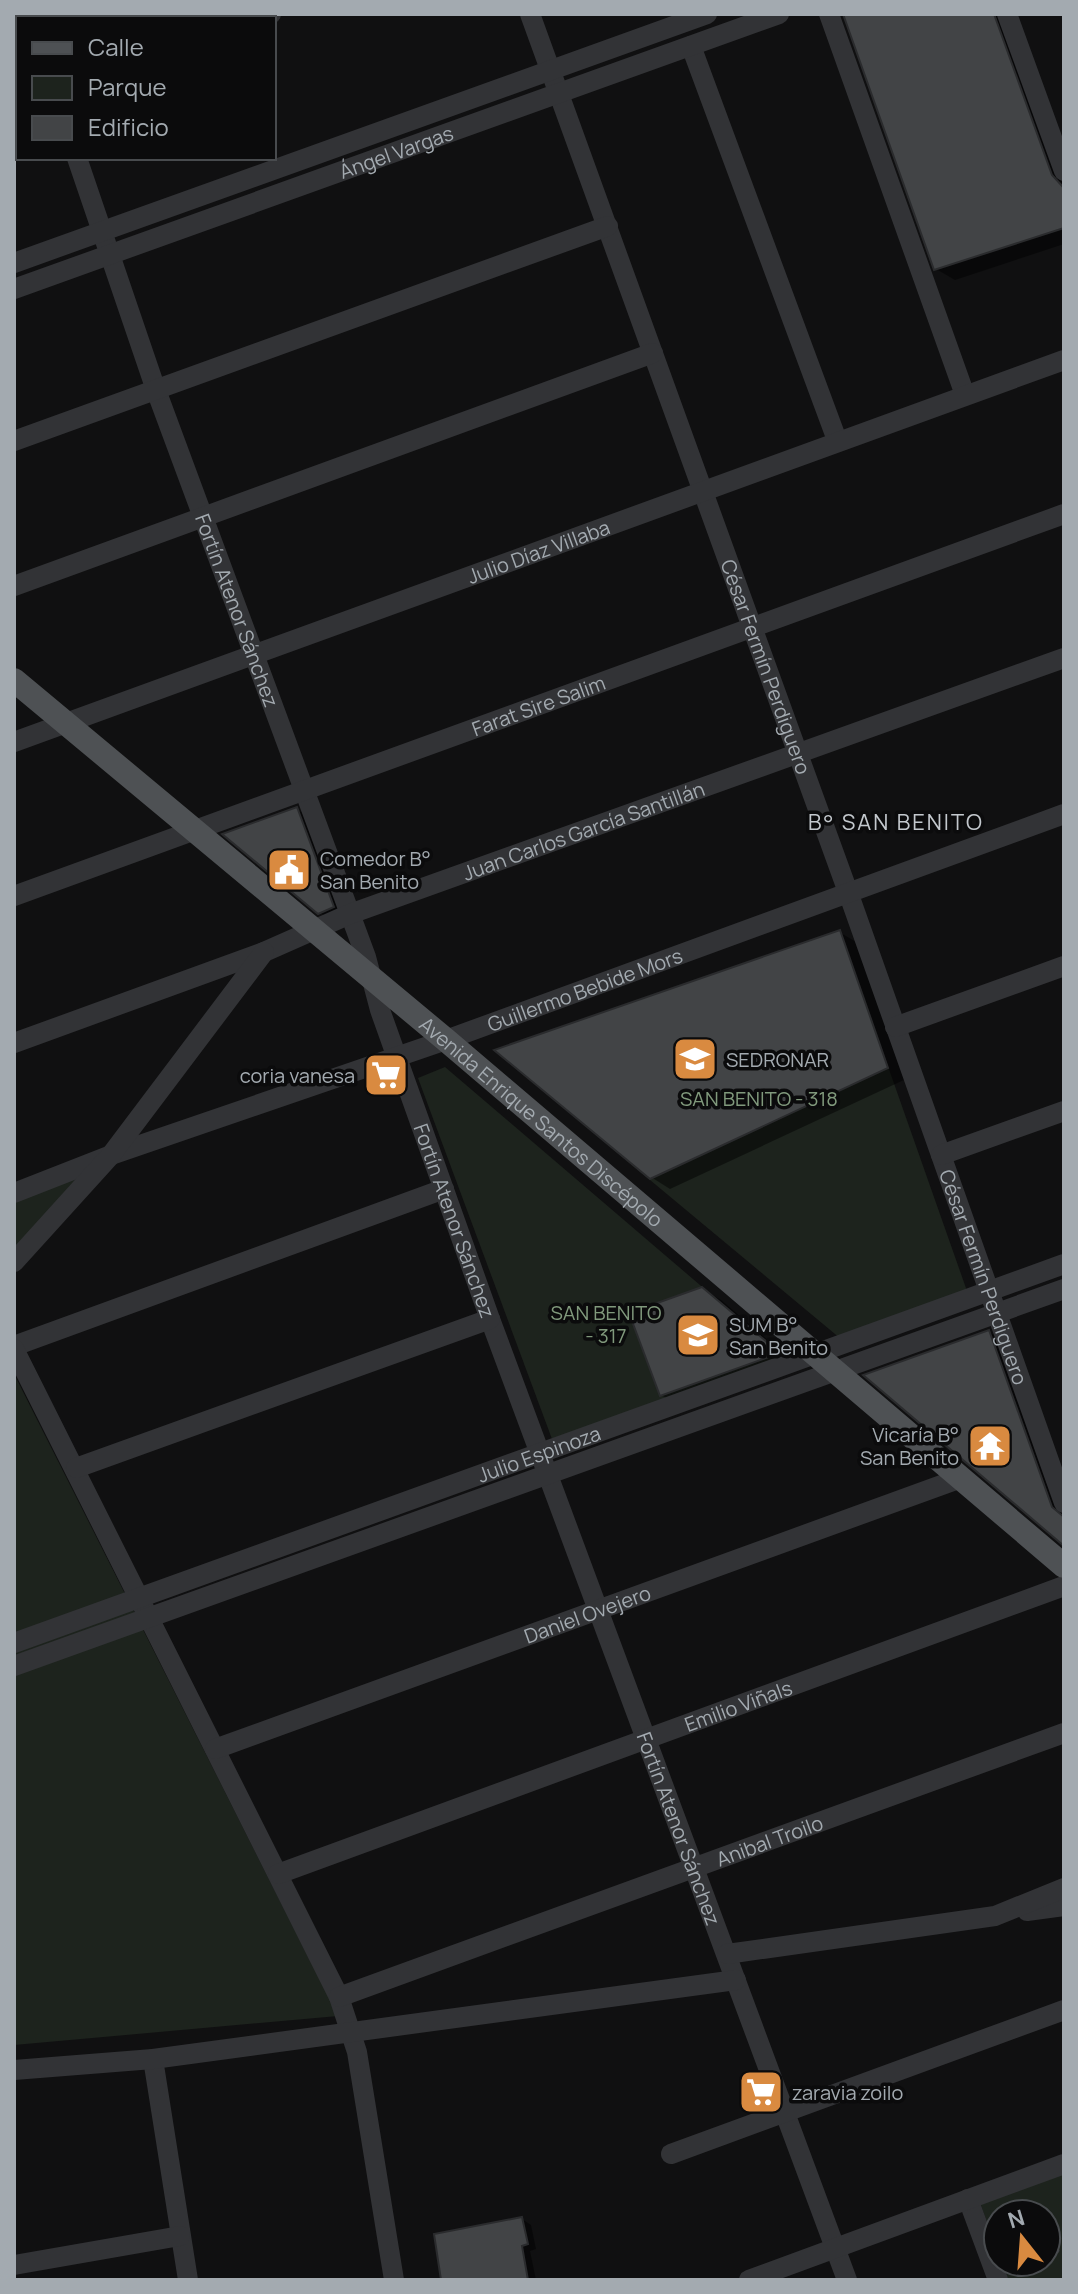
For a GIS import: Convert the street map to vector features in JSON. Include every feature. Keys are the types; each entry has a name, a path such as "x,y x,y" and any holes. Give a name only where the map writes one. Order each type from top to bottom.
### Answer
{"main road":[{"name":"Avenida Enrique Santos Discépolo","path":"14,680 446,1040 1064,1566"}],"street":[{"name":"César Fermín Perdiguero","path":"530,14 753,627 1064,1503"},
{"name":"Ángel Vargas","path":"14,263 707,14"},
{"name":"Ángel Vargas","path":"14,289 779,14"},
{"path":"829,14 965,395"},
{"path":"1007,14 1064,171"},
{"path":"691,46 837,440"},
{"name":"Fortín Atenor Sánchez","path":"78,160 156,390 350,914 490,1319 847,2280"},
{"path":"14,441 608,226"},
{"path":"14,586 653,353"},
{"name":"Julio Díaz Villaba","path":"14,742 254,652 1064,360"},
{"name":"Farat Sire Salim","path":"14,896 1064,514"},
{"name":"Juan Carlos García Santillán","path":"14,1043 264,952 350,914 1064,658"},
{"name":"Guillermo Bebide Mors","path":"14,1193 111,1155 446,1040 1064,814"},
{"path":"14,1262 111,1155 264,952"},
{"path":"895,1027 1064,966"},
{"path":"941,1155 1064,1111"},
{"path":"394,2280 352,2033 339,1997 142,1598 14,1348 444,1189"},
{"name":"Julio Espinoza","path":"14,1666 549,1477 827,1363 990,1290 1064,1264"},
{"name":"Julio Espinoza","path":"14,1643 540,1455 827,1363 998,1313 1064,1289"},
{"path":"76,1468 490,1319"},
{"name":"Daniel Ovejero","path":"215,1749 961,1478"},
{"name":"Emilio Viñals","path":"278,1874 1064,1586"},
{"name":"Anibal Troilo","path":"339,1997 1064,1733"},
{"path":"995,1916 1064,1888"},
{"path":"727,1954 1064,1906"},
{"path":"14,2070 153,2059 736,1980"},
{"path":"671,2154 1064,2010"},
{"path":"153,2059 188,2280"},
{"path":"749,2280 1064,2164"},
{"path":"968,2199 998,2280"},
{"path":"14,2265 180,2236"}],"green space":[{"name":"SAN BENITO - 318","path":"840,930 967,1291 841,1339 494,1050"},
{"name":"SAN BENITO - 317","path":"445,1067 783,1356 552,1439 418,1078"},
{"path":"94,1168 14,1258 14,1198"},
{"path":"14,1374 338,2016 14,2045"},
{"path":"1064,2169 1064,2280 1007,2278 1062,2278 1062,2198 984,2198"}],"building":[{"path":"843,14 994,14 1052,175 1064,188 1064,228 934,270"},
{"name":"Comedor B° San Benito","path":"297,807 334,907 318,914 222,834"},
{"name":"SEDRONAR","path":"840,930 888,1068 650,1179 494,1050"},
{"name":"SUM B° San Benito","path":"702,1287 780,1353 660,1396 629,1313"},
{"name":"Vicaría B° San Benito","path":"989,1330 1052,1507 1064,1517 1064,1546 863,1375"},
{"path":"522,2217 528,2244 522,2246 528,2280 441,2280 434,2234"}],"place":[{"name":"Comedor B° San Benito","path":"289,870"},
{"name":"SEDRONAR","path":"695,1059"},
{"name":"coria vanesa","path":"386,1075"},
{"name":"SUM B° San Benito","path":"698,1335"},
{"name":"Vicaría B° San Benito","path":"990,1446"},
{"name":"zaravia zoilo","path":"761,2092"}],"district":[{"name":"B° SAN BENITO","path":"896,822"}]}
